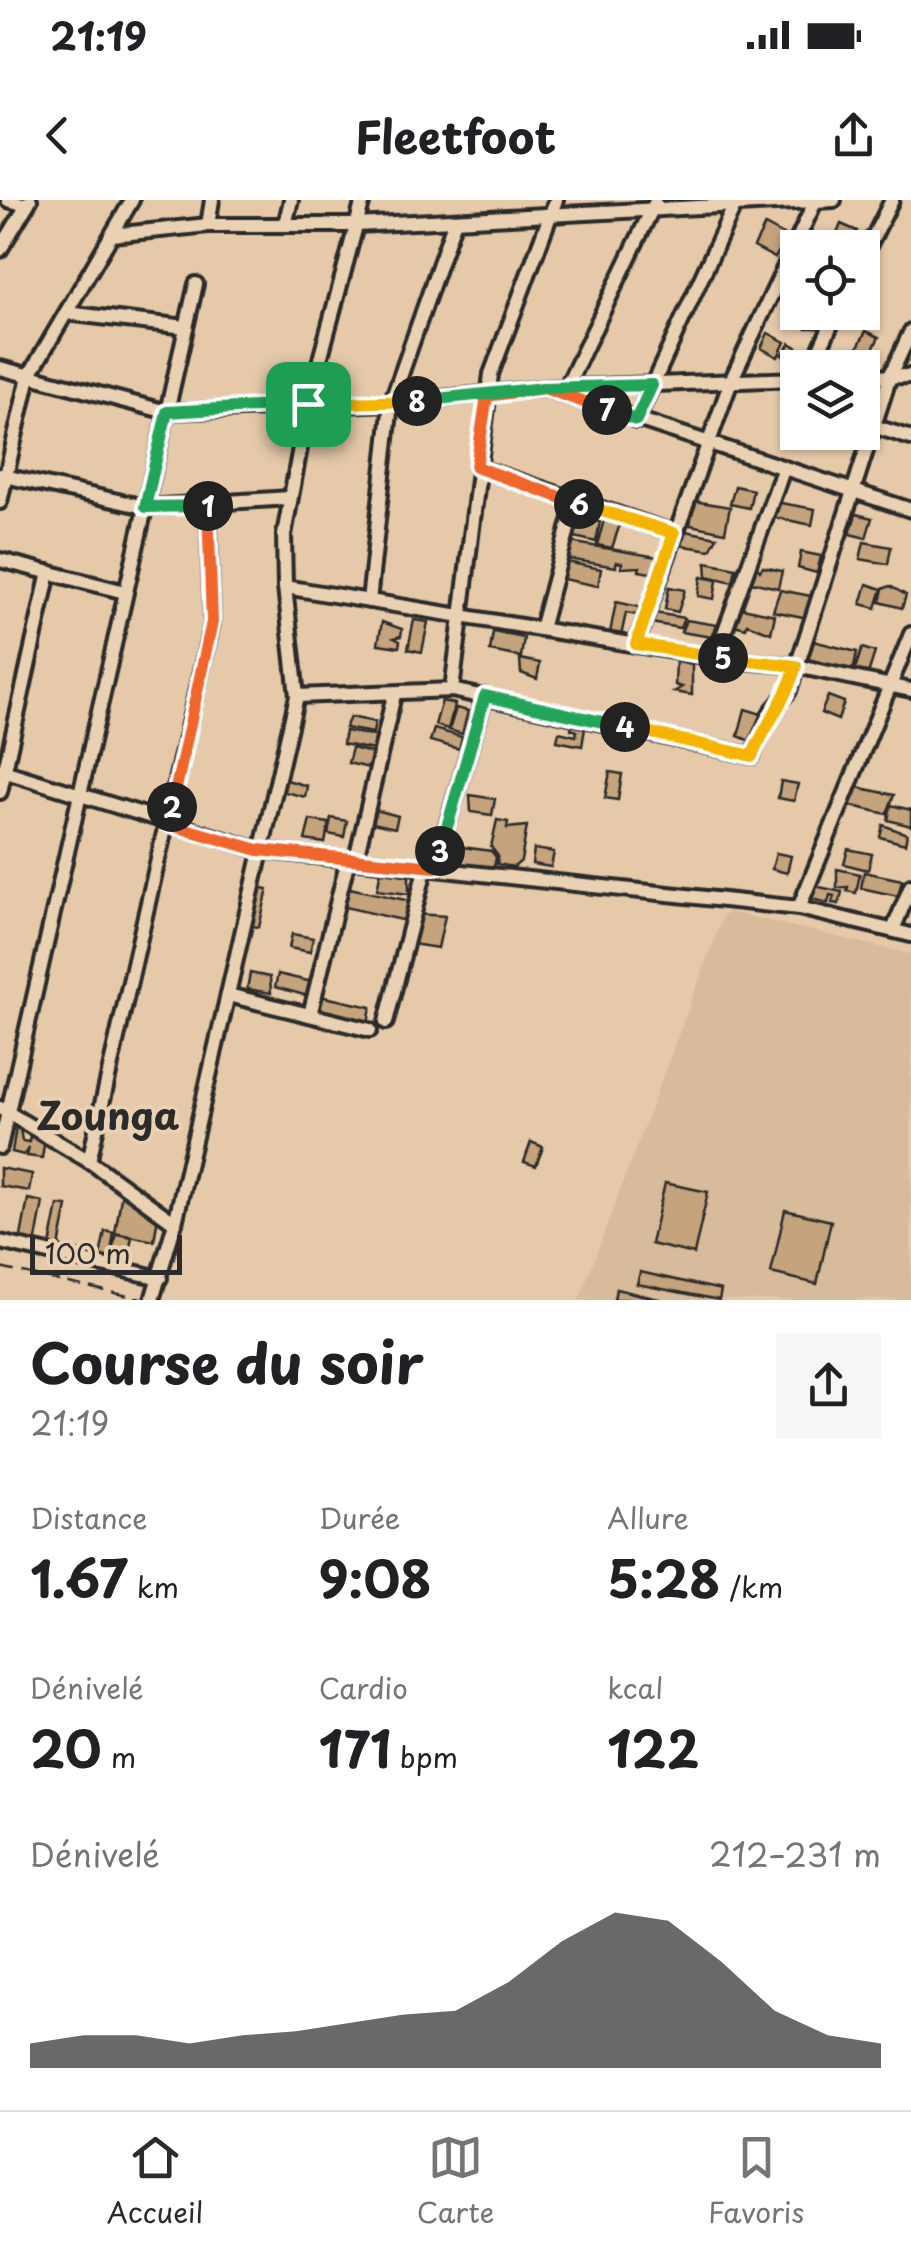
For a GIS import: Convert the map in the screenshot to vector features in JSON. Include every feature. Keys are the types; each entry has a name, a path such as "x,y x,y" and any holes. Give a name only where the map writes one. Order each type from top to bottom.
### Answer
{"street":[{"path":"0,250 29,203 8,200"},
{"path":"0,502 29,376 132,200"},
{"path":"208,225 212,200"},
{"path":"286,225 291,200"},
{"path":"152,1300 175,1224 258,850 297,696 285,587 284,536 308,404 363,200"},
{"path":"452,690 476,467 491,374 556,200"},
{"path":"636,644 730,381 816,200"},
{"path":"112,235 208,225 356,225 550,215 654,204 834,200"},
{"path":"877,230 892,200"},
{"path":"636,420 736,202"},
{"path":"564,391 654,204"},
{"path":"369,601 391,403 455,220"},
{"path":"0,1147 4,1109 196,284"},
{"path":"66,313 186,327"},
{"path":"880,407 911,331"},
{"path":"0,368 167,412 391,403 544,388 564,391 780,380"},
{"path":"880,376 911,376"},
{"path":"564,391 706,445 911,510"},
{"path":"880,428 911,438"},
{"path":"297,696 452,690 752,756 771,712 788,691 866,450"},
{"path":"476,467 674,533"},
{"path":"716,658 783,470"},
{"path":"3,476 145,507 290,498"},
{"path":"89,1162 212,622 208,503"},
{"path":"540,629 575,503"},
{"path":"0,560 126,592"},
{"path":"0,792 49,572"},
{"path":"285,587 716,658 796,666 911,690"},
{"path":"799,908 911,634"},
{"path":"310,1015 394,695"},
{"path":"386,1022 430,866 485,696"},
{"path":"2,771 258,850 799,908 911,934"},
{"path":"893,930 911,886"},
{"path":"228,995 370,1030"},
{"path":"4,1109 89,1162 175,1224"},
{"path":"0,1242 160,1278"}],"shaded area":[{"path":"729,912 911,954 911,1300 579,1300 723,916"}],"building":[{"path":"765,225 780,233 780,249 775,258 754,247"},
{"path":"866,331 879,337 872,350 857,349"},
{"path":"768,333 785,342 778,357 761,348"},
{"path":"735,486 753,490 749,508 730,504"},
{"path":"694,501 730,507 725,532 690,525"},
{"path":"775,502 815,509 812,525 772,517"},
{"path":"856,514 872,518 866,538 850,534"},
{"path":"605,517 621,521 612,548 597,545"},
{"path":"579,518 600,522 596,542 575,537"},
{"path":"685,531 717,537 710,550 678,545"},
{"path":"570,542 657,557 655,568 650,573 639,571 640,567 621,568 622,563 616,562 616,567 568,559"},
{"path":"864,542 891,547 888,564 860,559"},
{"path":"801,552 821,556 817,573 798,568"},
{"path":"567,562 601,569 598,586 563,579"},
{"path":"706,562 736,568 733,582 707,576"},
{"path":"755,565 760,571 763,567 782,571 778,588 751,582"},
{"path":"701,577 717,580 714,599 698,596"},
{"path":"867,584 882,589 876,608 861,604"},
{"path":"890,586 906,595 902,608 880,602 883,589"},
{"path":"669,587 685,590 678,612 665,609"},
{"path":"780,590 816,597 808,618 773,611"},
{"path":"616,602 639,607 637,615 626,613 621,636 610,633"},
{"path":"738,607 775,615 771,633 747,624 746,628 734,625"},
{"path":"655,613 684,618 680,628 651,623"},
{"path":"414,620 428,622 422,652 408,649"},
{"path":"686,620 717,625 712,637 681,632"},
{"path":"382,622 402,629 401,636 394,638 400,641 399,647 378,644"},
{"path":"493,632 524,638 521,657 490,651"},
{"path":"813,641 857,652 853,671 808,659"},
{"path":"862,648 875,652 867,677 854,672"},
{"path":"520,659 540,663 537,679 521,673"},
{"path":"676,661 692,664 692,695 674,692 682,687 675,685"},
{"path":"828,696 844,702 838,720 821,713"},
{"path":"442,701 455,704 448,729 435,725"},
{"path":"456,708 468,711 462,734 449,730"},
{"path":"745,709 762,714 755,739 750,741 738,736"},
{"path":"350,717 375,722 373,733 345,728"},
{"path":"573,720 585,728 582,746 557,741 559,732 576,736 577,731 571,729"},
{"path":"434,729 462,737 459,749 430,741"},
{"path":"345,731 377,736 374,750 343,744"},
{"path":"352,748 372,753 369,768 348,763"},
{"path":"610,772 622,774 618,800 605,798"},
{"path":"287,780 307,786 305,797 281,791"},
{"path":"781,781 798,784 794,801 778,798"},
{"path":"856,787 894,795 887,814 848,805"},
{"path":"470,795 495,799 492,815 471,812"},
{"path":"891,805 911,810 911,826 888,820"},
{"path":"376,810 398,816 395,828 373,823"},
{"path":"331,818 347,821 344,837 328,834"},
{"path":"310,820 329,823 325,843 305,840"},
{"path":"497,820 508,822 507,828 527,826 521,861 514,867 497,864 498,856 491,847"},
{"path":"883,825 907,834 905,844 880,837"},
{"path":"448,845 491,851 496,857 494,868 455,865 446,856"},
{"path":"534,849 554,852 551,867 532,864"},
{"path":"848,849 872,854 868,870 844,864"},
{"path":"776,853 791,856 787,873 772,869"},
{"path":"837,869 860,874 856,893 847,891 848,887 837,888"},
{"path":"381,870 409,876 409,894 377,890"},
{"path":"864,872 902,880 898,896 861,888"},
{"path":"815,886 842,892 839,904 832,903 834,896 830,895 828,903 812,899"},
{"path":"257,887 268,889 259,927 251,926"},
{"path":"345,887 410,901 406,921 341,906"},
{"path":"416,914 445,916 438,948 412,944"},
{"path":"292,934 313,938 310,952 289,948"},
{"path":"250,973 270,977 271,993 247,989"},
{"path":"278,974 312,982 308,996 275,987"},
{"path":"320,996 371,1007 368,1023 317,1012"},
{"path":"16,1127 20,1128 22,1141 29,1142 31,1131 34,1137 45,1139 42,1158 27,1156 29,1147 24,1155 12,1152"},
{"path":"531,1142 543,1147 536,1166 524,1162"},
{"path":"0,1168 32,1174 29,1191 0,1186"},
{"path":"665,1183 708,1192 694,1254 651,1244"},
{"path":"122,1192 158,1217 154,1241 115,1233"},
{"path":"28,1199 43,1202 35,1245 20,1242"},
{"path":"58,1205 67,1206 58,1252 49,1251"},
{"path":"785,1210 831,1221 817,1284 771,1273"},
{"path":"105,1231 114,1233 111,1252 117,1234 132,1237 126,1266 99,1261"},
{"path":"640,1272 721,1290 719,1300 637,1284"},
{"path":"616,1289 663,1300 614,1299"}],"railway":[{"path":"0,1268 147,1300"}],"district":[{"name":"Zounga","path":"108,1114"}],"route":[{"path":"308,404 167,412 145,507 208,503 212,622 168,824 258,850 435,867 485,696 752,756 771,712 788,691 796,666 636,644 674,533 476,467 487,396 544,388 636,420 652,385 544,388 391,403 308,404"}]}
